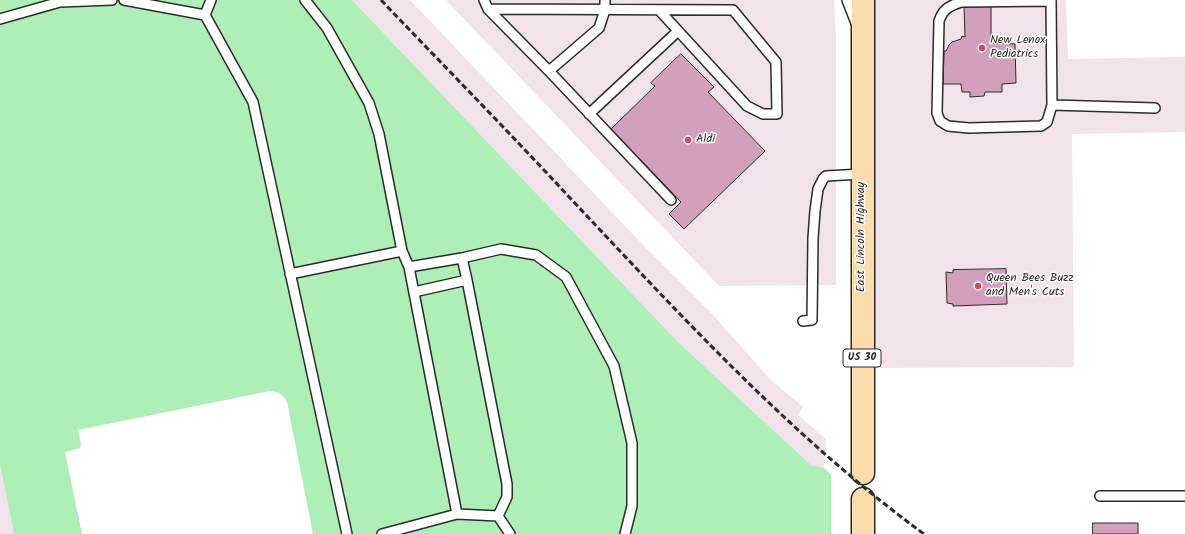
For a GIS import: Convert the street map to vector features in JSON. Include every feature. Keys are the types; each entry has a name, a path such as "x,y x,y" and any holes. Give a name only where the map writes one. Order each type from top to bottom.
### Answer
{"main road":[{"name":"East Lincoln Highway","path":"863,0 863,473"},
{"path":"863,500 863,534"}],"lane":[{"path":"0,19 59,1 112,0"},
{"path":"124,0 205,15"},
{"path":"205,15 211,0"},
{"path":"304,0 327,28 369,103 380,134 402,251 409,266 457,514"},
{"path":"549,71 599,28 605,10 605,0"},
{"path":"847,0 862,37"},
{"path":"1051,0 1052,105 1047,122 1040,126 969,128 948,126 940,121 937,112 939,21 942,12 950,6 961,2 1051,0"},
{"path":"486,4 605,10 659,10 733,10 776,62 777,114 763,114 746,106 659,10"},
{"path":"486,4 671,200"},
{"path":"205,15 253,102 347,534"},
{"path":"589,114 678,31"},
{"path":"1052,105 1155,108"},
{"path":"804,321 812,320 813,238 818,189 826,176 862,174"},
{"path":"409,266 462,258 501,249 536,255 566,277 614,366 632,443 632,506 625,534"},
{"path":"290,274 402,251"},
{"path":"462,258 507,484 507,498 498,516"},
{"path":"414,292 466,280"},
{"path":"1100,496 1185,496"},
{"path":"382,534 457,514 498,516"},
{"path":"498,516 510,534"}],"shaded area":[{"path":"352,0 410,0 647,249 713,315 769,378 803,407 798,415 826,439 824,468 811,465 678,342"},
{"path":"446,0 834,0 836,35 836,285 719,286"},
{"path":"868,0 1066,0 1068,59 1185,57 1185,132 1072,134 1074,367 868,368"},
{"path":"0,465 14,534 0,534"}],"green space":[{"path":"0,0 352,0 678,342 811,465 824,468 831,474 831,534 313,534 287,402 280,394 270,391 78,430 81,444 80,448 65,452 82,534 14,534 0,465"}],"building":[{"name":"New Lenox Pediatrics","path":"991,4 991,37 993,37 993,43 1015,44 1016,83 1002,84 1002,92 985,92 984,96 970,97 970,92 962,92 961,84 943,84 944,51 946,51 952,42 961,39 962,36 965,37 964,5"},
{"name":"Aldi","path":"681,54 714,87 708,92 765,151 684,229 669,214 681,202 611,129 655,86 651,83"},
{"path":"1006,269 1007,304 953,306 953,304 947,303 946,272 953,273 953,270"},
{"path":"1093,523 1138,523 1138,534 1093,534"}],"railway":[{"path":"381,0 697,332 740,375 829,458 924,534"}],"place":[{"name":"New Lenox Pediatrics","path":"982,48"},
{"name":"Aldi","path":"688,140"},
{"name":"Queen Bees Buzz and Men's Cuts","path":"978,286"}]}
